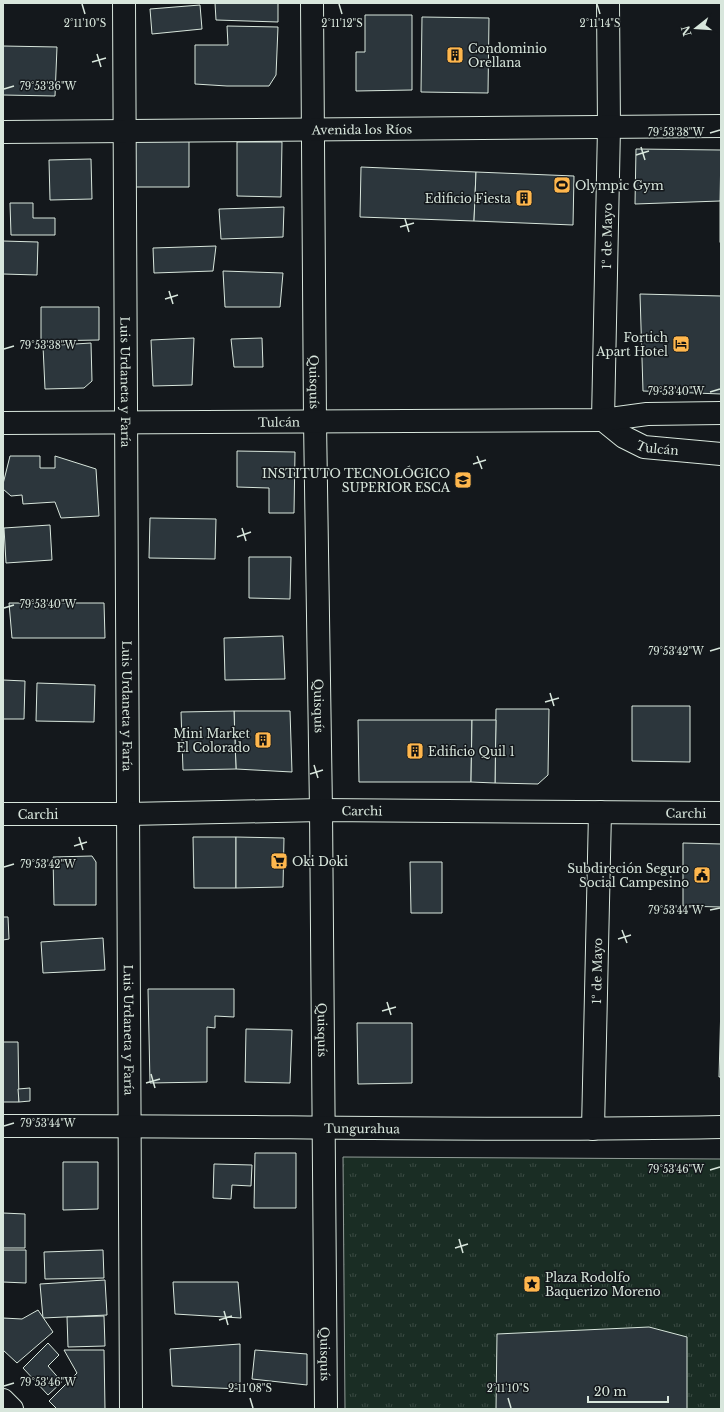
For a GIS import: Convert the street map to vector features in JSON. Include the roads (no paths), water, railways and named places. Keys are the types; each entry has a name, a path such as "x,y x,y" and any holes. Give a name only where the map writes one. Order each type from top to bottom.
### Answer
{"street":[{"name":"Luis Urdaneta y Faría","path":"124,3 131,1409"},
{"name":"Quisquís","path":"312,3 326,1409"},
{"name":"1º de Mayo","path":"603,420 609,127 608,3"},
{"name":"Avenida los Ríos","path":"3,132 721,126"},
{"name":"Tulcán","path":"3,423 603,420 647,414 721,413"},
{"name":"Tulcán","path":"603,420 624,437 644,447 721,454"},
{"name":"Carchi","path":"3,814 128,814 321,810 721,813"},
{"name":"1º de Mayo","path":"593,1130 600,812"},
{"name":"Tungurahua","path":"3,1126 324,1126 593,1130 721,1127"},
{"path":"3,1400 12,1409"}],"place":[{"name":"Condominio Orellana","path":"455,55"},
{"name":"Olympic Gym","path":"562,185"},
{"name":"Edificio Fiesta","path":"524,198"},
{"name":"Fortich Apart Hotel","path":"681,344"},
{"name":"INSTITUTO TECNOLÓGICO SUPERIOR ESCA","path":"463,480"},
{"name":"Mini Market El Colorado","path":"263,740"},
{"name":"Edificio Quil 1","path":"415,751"},
{"name":"Oki Doki","path":"279,861"},
{"name":"Subdireción Seguro Social Campesino","path":"702,875"},
{"name":"Plaza Rodolfo Baquerizo Moreno","path":"532,1284"}]}
